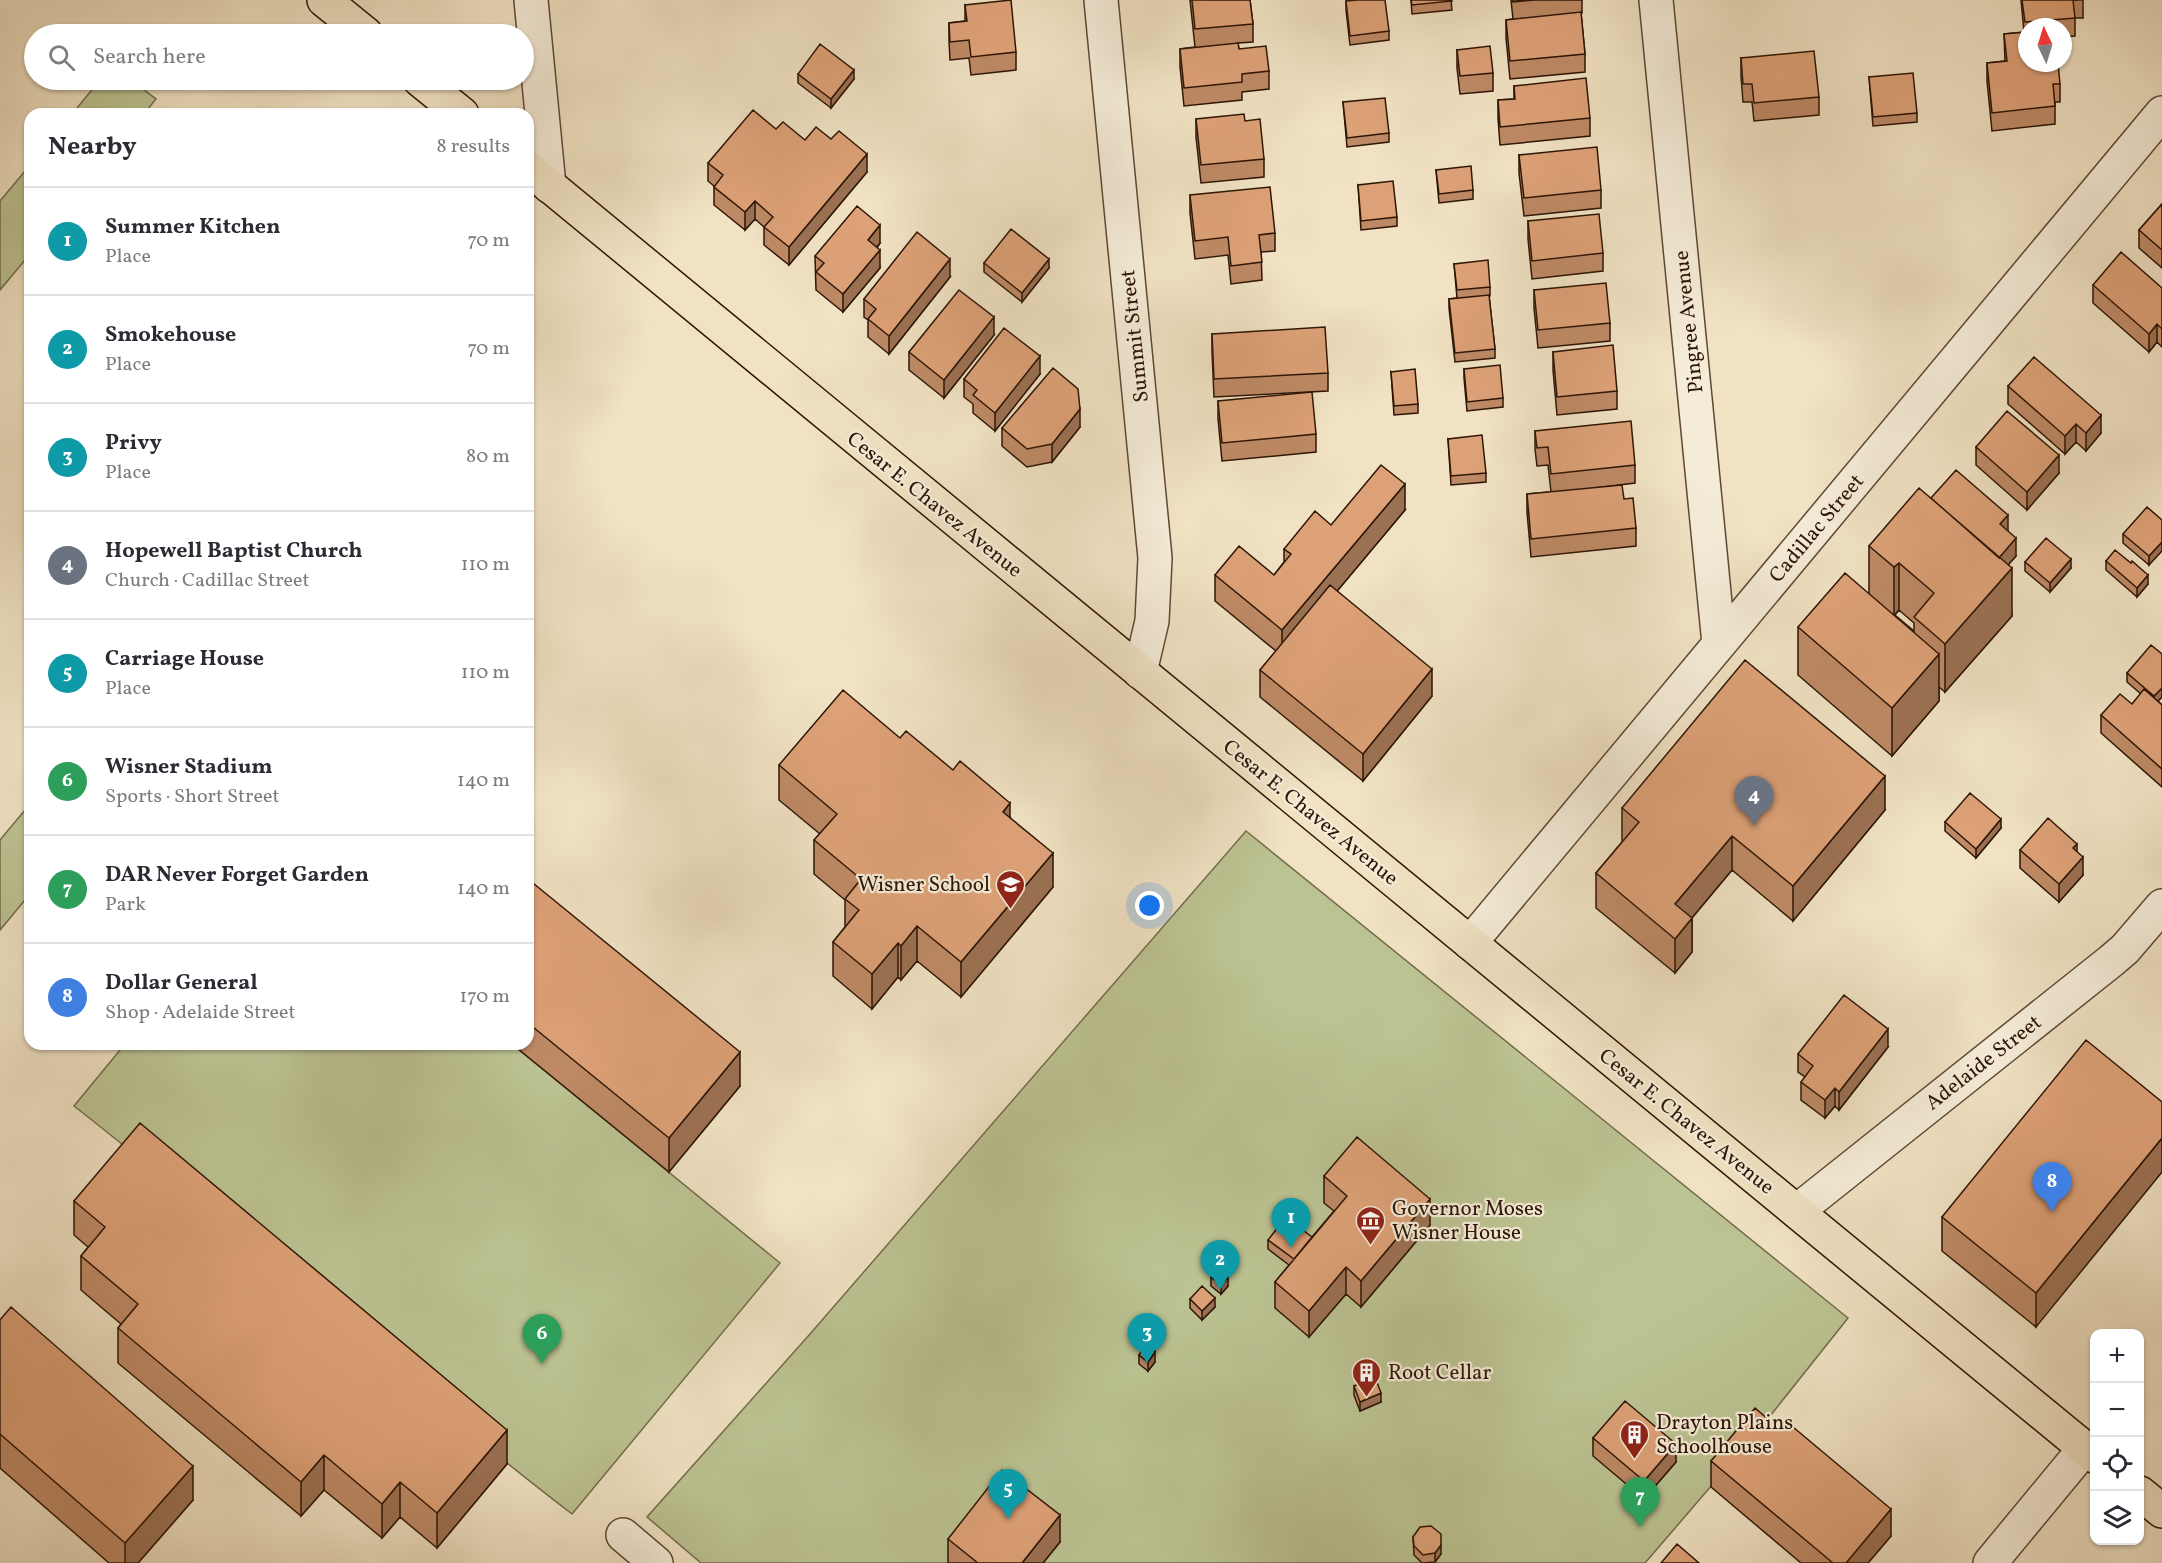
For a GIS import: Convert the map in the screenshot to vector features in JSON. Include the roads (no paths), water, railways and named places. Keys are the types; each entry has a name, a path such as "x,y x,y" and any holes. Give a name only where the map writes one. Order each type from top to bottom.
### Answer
{"main road":[{"path":"324,0 354,24"},
{"path":"432,90 455,108"},
{"name":"Cesar E. Chavez Avenue","path":"539,177 2090,1452"},
{"path":"2144,1496 2162,1511"}],"street":[{"path":"531,0 532,24"},
{"name":"Summit Street","path":"1101,0 1155,558 1152,621 1140,672"},
{"name":"Pingree Avenue","path":"1656,0 1719,644"},
{"path":"534,66 539,177"},
{"name":"Cadillac Street","path":"1470,943 2162,113"},
{"name":"Adelaide Street","path":"1797,1211 2111,961 2131,943 2162,906"},
{"path":"1990,1563 2090,1452"},
{"path":"623,1535 656,1563"}],"place":[{"name":"Hopewell Baptist Church","path":"1754,826"},
{"name":"Wisner School","path":"1011,910"},
{"name":"Dollar General","path":"2052,1212"},
{"name":"Governor Moses Wisner House","path":"1371,1246"},
{"name":"Summer Kitchen","path":"1291,1248"},
{"name":"Smokehouse","path":"1220,1290"},
{"name":"Privy","path":"1147,1363"},
{"name":"Wisner Stadium","path":"542,1364"},
{"name":"Root Cellar","path":"1367,1398"},
{"name":"Drayton Plains Schoolhouse","path":"1635,1460"},
{"name":"Carriage House","path":"1008,1519"},
{"name":"DAR Never Forget Garden","path":"1640,1527"}]}
